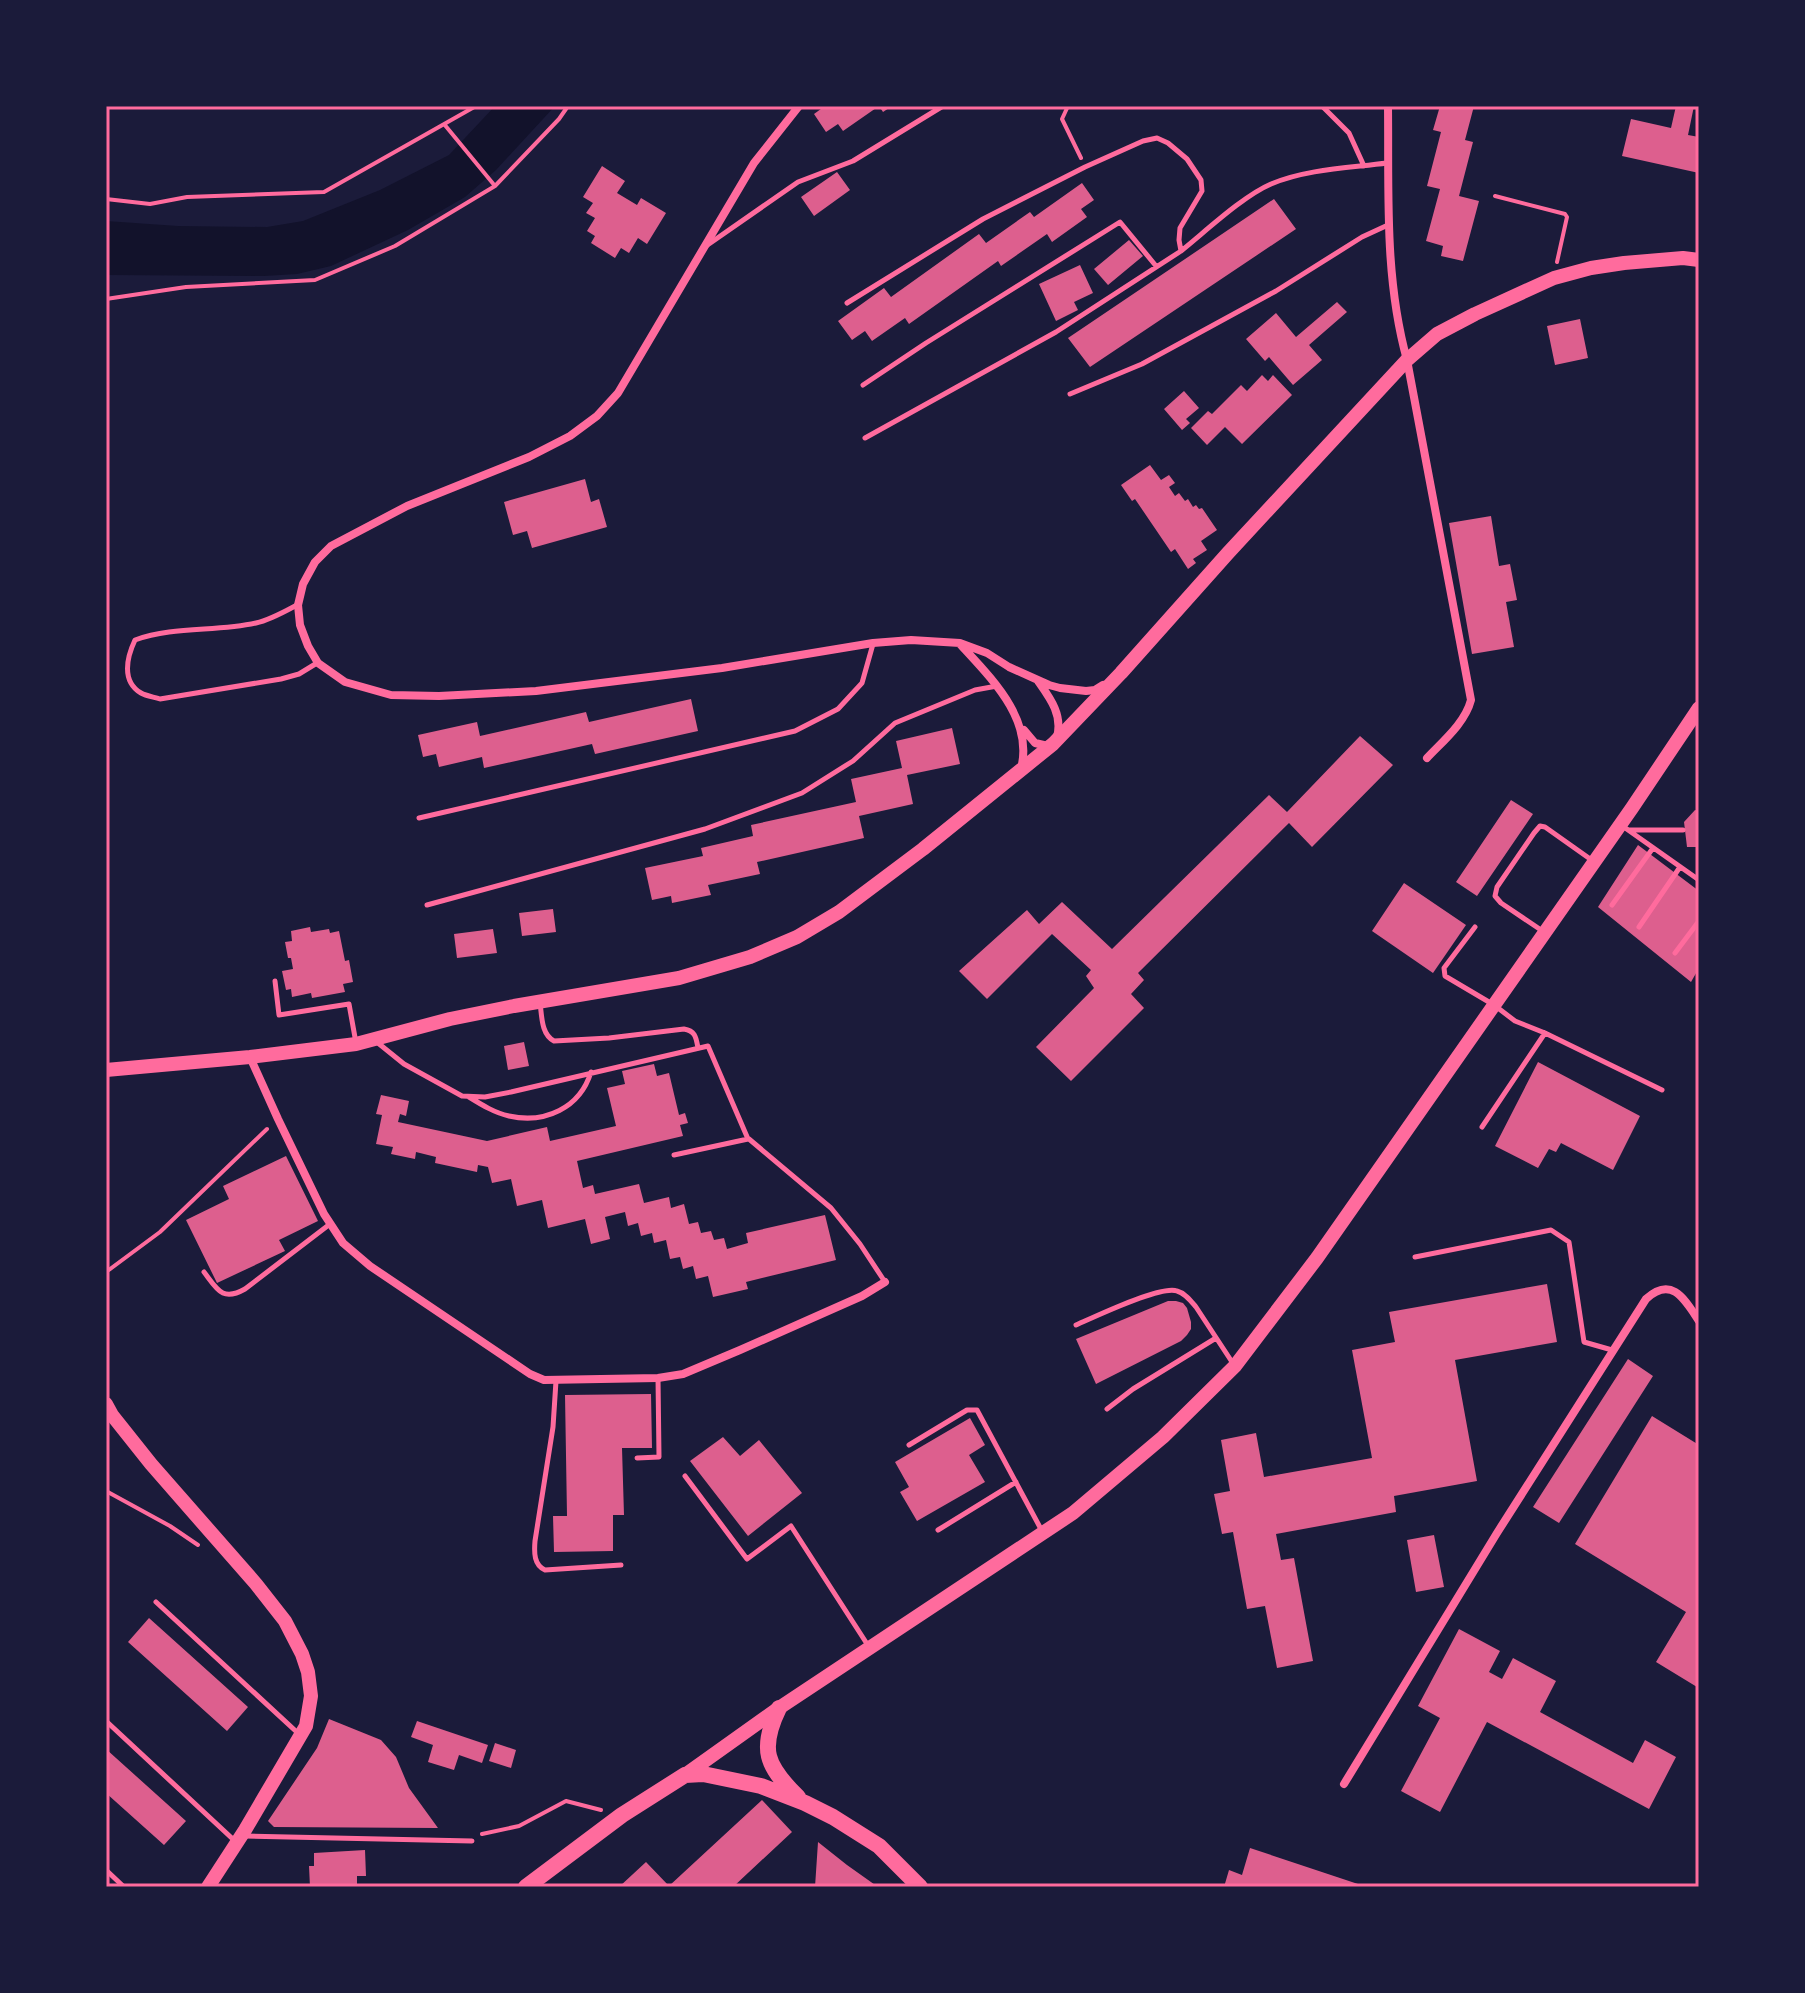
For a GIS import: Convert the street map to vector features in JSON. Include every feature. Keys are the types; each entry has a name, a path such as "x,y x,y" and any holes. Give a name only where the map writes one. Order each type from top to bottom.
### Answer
{"main road":[{"path":"779,1708 768,1732 771,1764 784,1783 805,1803"},
{"path":"526,1887 622,1815 685,1775 703,1774 761,1786 833,1817 879,1846 920,1887"}],"street":[{"path":"799,106 754,163 618,393 597,416 570,436 529,457 407,506 331,546 315,562 303,584 298,605 300,625 308,646 318,663 345,682 391,695 536,691 911,640 960,643 1060,688 1095,690 1121,673"},
{"path":"1388,106 1391,276 1397,326 1407,360 1471,700 1461,721 1427,758"},
{"path":"106,1070 356,1044 450,1019 679,978 774,948 839,912 1053,744 1407,360 1437,334 1554,278 1624,263 1683,258 1699,260"},
{"path":"960,643 998,686 1021,726 1035,743 1041,746 1053,744"},
{"path":"1038,680 1059,718 1059,732 1053,744"},
{"path":"685,1775 779,1708 1073,1513 1163,1437 1235,1366 1317,1258 1594,862 1624,827 1699,708"},
{"path":"1021,726 1025,746 1021,769"},
{"path":"250,1057 330,1224 343,1243 370,1266 530,1374 544,1380 658,1378 683,1374 862,1296 885,1282"},
{"path":"1344,1784 1497,1533 1646,1299 1654,1292 1666,1289 1679,1293 1699,1321"},
{"path":"106,1404 151,1464 285,1621 302,1654 310,1686 309,1717 301,1736 208,1887"}],"lane":[{"path":"706,247 798,182 853,161 943,106"},
{"path":"1322,106 1349,133 1364,166"},
{"path":"847,303 983,219 1085,167 1143,141 1157,138 1178,150 1201,180 1202,191 1180,228 1181,251"},
{"path":"865,438 1056,332 1181,251 1253,193 1270,184 1297,175 1389,163"},
{"path":"863,385 1120,222 1156,266"},
{"path":"1070,394 1142,364 1276,291 1362,237 1389,224"},
{"path":"298,605 255,623 152,634 135,640 126,669 131,684 142,694 160,699 281,679 299,674 318,663"},
{"path":"419,818 795,731 838,709 862,683 873,643"},
{"path":"427,905 705,829 802,793 853,761 895,723 975,690 998,686"},
{"path":"1545,933 1495,896 1497,887 1534,833 1540,826 1545,827 1594,862"},
{"path":"1624,827 1683,830"},
{"path":"1624,827 1699,880"},
{"path":"1612,905 1653,848"},
{"path":"1639,927 1680,867"},
{"path":"1675,953 1699,921"},
{"path":"1475,927 1447,964 1443,972 1448,978 1515,1021 1662,1090"},
{"path":"275,981 279,1015 349,1004 356,1044"},
{"path":"540,1002 545,1033 554,1041 684,1029 694,1033 698,1048"},
{"path":"1482,1127 1545,1033"},
{"path":"374,1040 404,1064 468,1097 511,1092 708,1046 748,1139 831,1208 885,1282"},
{"path":"468,1097 510,1116 542,1116 559,1111 575,1101 588,1083 591,1072"},
{"path":"674,1155 748,1139"},
{"path":"204,1272 224,1295 236,1294 330,1224"},
{"path":"1415,1257 1551,1230 1569,1242 1584,1342 1613,1350"},
{"path":"1076,1325 1150,1295 1169,1289 1179,1291 1189,1298 1235,1366"},
{"path":"1107,1409 1133,1389 1216,1338"},
{"path":"637,1458 659,1457 658,1378"},
{"path":"556,1381 556,1407 535,1541 535,1559 540,1568 550,1571 621,1565"},
{"path":"909,1445 959,1414 977,1410 1043,1532"},
{"path":"685,1476 747,1559 791,1526 869,1648"},
{"path":"938,1530 1016,1482"},
{"path":"156,1602 301,1736"},
{"path":"106,1721 239,1840 474,1838"},
{"path":"106,1870 124,1887"}],"path":[{"path":"106,199 150,204 187,197 324,192 476,106"},
{"path":"106,299 186,287 315,280 395,246 495,186 568,106"},
{"path":"1068,106 1062,119 1085,167"},
{"path":"444,124 495,186"},
{"path":"1495,196 1565,214 1567,217 1554,278"},
{"path":"106,1272 160,1232 278,1119"},
{"path":"106,1491 170,1526 207,1551"},
{"path":"474,1838 519,1826 566,1801 622,1815"}],"shaded area":[{"path":"495,106 555,106 496,170 465,197 408,230 331,266 297,274 264,276 106,275 106,221 267,227 303,221 380,190 449,155"}],"building":[{"path":"825,106 879,106 843,131 838,124 826,132 814,114"},
{"path":"1440,106 1474,106 1465,140 1473,142 1459,196 1479,201 1463,261 1441,256 1443,246 1426,241 1440,189 1427,186 1441,132 1433,130"},
{"path":"1676,106 1694,106 1688,135 1699,137 1699,173 1622,156 1631,119 1671,128"},
{"path":"602,166 625,181 617,193 637,205 641,198 666,213 647,244 638,238 629,253 621,248 615,258 591,243 595,236 587,231 595,218 586,213 593,203 583,197"},
{"path":"837,172 850,190 814,216 801,197"},
{"path":"1082,183 1094,200 1081,209 1087,217 1052,242 1047,234 1001,266 998,261 909,324 905,318 872,341 865,331 852,340 838,321 884,288 891,297 979,234 986,243 1030,212 1034,217"},
{"path":"1274,199 1296,229 1090,367 1068,338"},
{"path":"1129,240 1143,256 1108,285 1094,269"},
{"path":"1080,265 1093,293 1074,302 1078,310 1056,321 1039,284"},
{"path":"1337,302 1347,312 1309,345 1322,360 1293,385 1269,357 1265,361 1246,339 1276,313 1296,337"},
{"path":"1580,319 1588,358 1555,365 1547,326"},
{"path":"1262,375 1268,381 1273,375 1292,395 1242,444 1225,427 1207,445 1191,428 1208,411 1212,414 1241,385 1247,391"},
{"path":"1184,391 1199,408 1186,419 1190,423 1182,430 1164,409"},
{"path":"1150,465 1161,480 1169,475 1175,483 1169,487 1175,496 1179,493 1193,507 1202,508 1217,530 1201,541 1207,550 1193,559 1196,563 1188,569 1175,549 1171,552 1135,499 1132,501 1121,485"},
{"path":"585,479 591,502 599,499 607,527 532,548 527,531 513,535 504,502"},
{"path":"1491,516 1499,566 1510,564 1517,600 1506,602 1514,647 1472,654 1449,523"},
{"path":"691,699 698,731 595,754 592,744 484,768 482,757 439,767 436,754 423,757 418,735 477,722 480,736 586,712 589,722"},
{"path":"952,728 960,764 907,775 913,804 859,816 864,838 757,862 760,874 708,885 711,895 672,903 671,896 652,900 645,868 703,856 701,848 753,836 751,825 856,802 851,779 902,768 896,741"},
{"path":"1360,736 1393,765 1312,847 1289,823 1138,973 1144,980 1131,994 1144,1008 1071,1081 1036,1047 1094,988 1086,976 1091,970 1052,934 987,999 959,971 1027,910 1039,924 1062,902 1112,949 1269,795 1287,812"},
{"path":"1511,800 1533,814 1477,896 1456,882"},
{"path":"1695,810 1699,811 1699,847 1687,847 1684,822"},
{"path":"1638,845 1699,891 1699,968 1691,982 1598,907"},
{"path":"1404,883 1466,925 1433,973 1372,931"},
{"path":"553,909 556,932 522,936 519,913"},
{"path":"310,927 311,932 339,931 353,982 343,984 345,992 312,998 311,993 292,997 291,989 286,990 282,971 293,969 285,942 292,941 291,931"},
{"path":"493,929 497,953 457,958 454,934"},
{"path":"524,1042 529,1066 508,1070 504,1046"},
{"path":"1538,1062 1640,1116 1613,1170 1561,1143 1556,1152 1549,1149 1538,1168 1495,1146"},
{"path":"654,1064 657,1076 669,1073 679,1115 685,1113 688,1123 680,1125 683,1136 577,1161 583,1188 593,1185 595,1194 639,1184 644,1203 669,1197 671,1208 684,1204 689,1224 698,1222 701,1233 711,1231 714,1240 724,1238 727,1249 748,1243 746,1233 825,1215 836,1260 746,1282 748,1289 713,1297 708,1276 696,1279 693,1266 683,1269 680,1257 670,1259 666,1240 654,1243 652,1233 641,1236 638,1223 628,1226 625,1212 605,1217 610,1239 591,1244 585,1219 548,1228 542,1200 517,1206 511,1179 492,1183 488,1167 478,1165 477,1172 435,1163 436,1157 416,1152 415,1159 391,1154 393,1147 376,1144 382,1115 376,1114 381,1095 409,1101 406,1116 400,1114 398,1122 487,1141 547,1127 550,1141 616,1126 607,1088 625,1084 622,1071"},
{"path":"286,1156 318,1221 279,1240 285,1251 217,1283 186,1220 229,1199 223,1186"},
{"path":"1547,1284 1557,1342 1455,1360 1477,1481 1394,1496 1396,1512 1276,1534 1281,1560 1294,1558 1313,1661 1277,1668 1265,1606 1247,1609 1233,1532 1222,1534 1214,1494 1230,1491 1221,1440 1256,1433 1264,1477 1372,1458 1352,1350 1395,1342 1389,1312"},
{"path":"1168,1301 1183,1303 1187,1308 1191,1329 1187,1335 1181,1341 1096,1384 1076,1339"},
{"path":"1628,1359 1653,1376 1559,1523 1533,1507"},
{"path":"651,1394 652,1448 622,1448 624,1515 613,1515 613,1551 554,1552 553,1516 567,1516 565,1395"},
{"path":"1652,1416 1699,1445 1697,1687 1656,1662 1686,1612 1575,1544"},
{"path":"970,1418 985,1445 969,1455 985,1482 917,1521 900,1492 909,1487 895,1462"},
{"path":"723,1437 740,1456 759,1440 802,1493 748,1536 690,1461"},
{"path":"1434,1535 1444,1587 1416,1592 1407,1540"},
{"path":"149,1618 248,1707 227,1731 128,1642"},
{"path":"1459,1629 1500,1651 1489,1672 1502,1679 1513,1658 1556,1681 1540,1712 1633,1763 1645,1740 1676,1757 1649,1809 1487,1722 1440,1812 1401,1791 1440,1718 1418,1706"},
{"path":"329,1719 381,1740 396,1757 409,1788 438,1828 274,1827 268,1821 317,1748"},
{"path":"417,1721 488,1745 482,1763 459,1755 454,1770 428,1762 433,1745 411,1737"},
{"path":"495,1743 516,1750 511,1768 489,1761"},
{"path":"106,1749 186,1821 164,1845 106,1793"},
{"path":"762,1800 792,1832 733,1887 619,1887 646,1862 669,1886"},
{"path":"818,1842 847,1865 878,1887 815,1887"},
{"path":"1250,1848 1364,1887 1224,1887 1229,1870 1242,1875"},
{"path":"365,1850 366,1876 357,1876 357,1887 310,1887 309,1866 314,1866 314,1853"}]}
